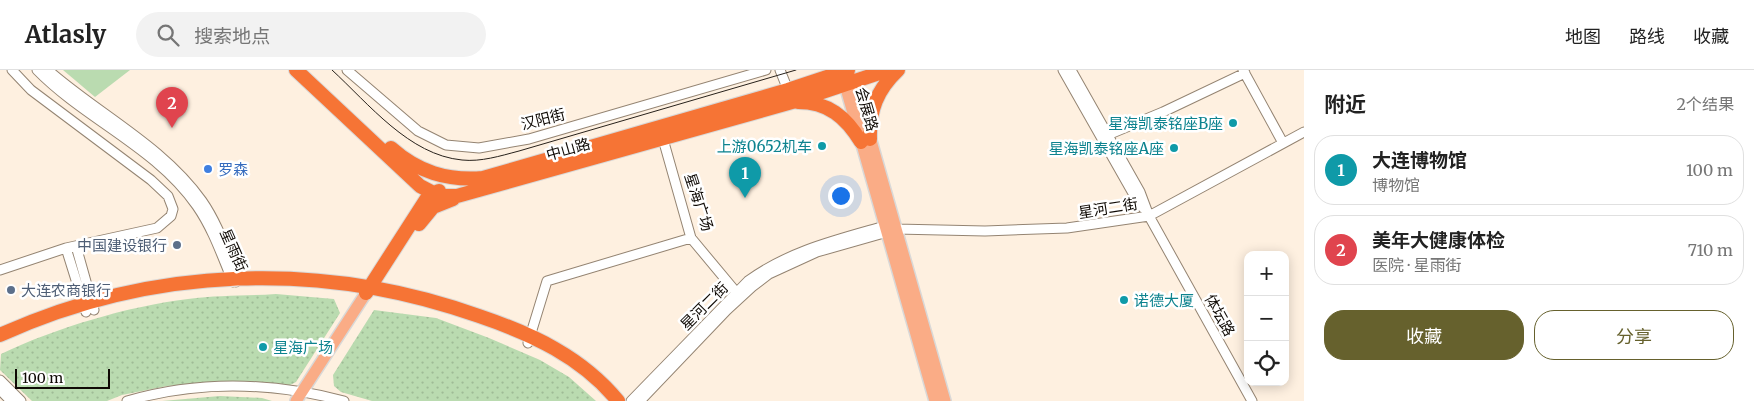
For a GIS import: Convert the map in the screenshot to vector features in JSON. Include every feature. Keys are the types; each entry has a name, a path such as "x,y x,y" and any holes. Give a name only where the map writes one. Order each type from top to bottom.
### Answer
{"highway":[{"path":"296,70 420,186 430,193"},
{"name":"中山路","path":"309,70 409,162 420,169 445,177 483,178 790,96"},
{"name":"中山路","path":"430,193 448,196 466,195 664,139 848,77 888,70"},
{"path":"866,140 875,100 888,79 898,70"},
{"path":"790,96 829,107 866,140"},
{"path":"372,291 430,193 483,178"},
{"path":"372,291 424,216 439,204 466,195"},
{"path":"0,335 89,308 162,292 234,280 297,278 458,308 584,366 618,401"},
{"path":"0,343 46,323 89,308"},
{"path":"529,340 579,371 610,401"}],"main road":[{"name":"会展路","path":"848,77 935,401"},
{"name":"会展路","path":"889,229 945,401"},
{"path":"304,397 372,291"}],"street":[{"path":"0,270 71,247 157,228 171,216 172,203 168,196 124,159 32,90 12,70"},
{"name":"星雨街","path":"37,70 176,172 202,202 221,236 234,280"},
{"name":"星雨街","path":"48,70 137,143"},
{"name":"汉阳街","path":"347,70 418,131 446,144 478,148 529,139 766,70"},
{"path":"780,70 790,96"},
{"name":"体坛路","path":"1063,70 1134,195 1150,216"},
{"name":"体坛路","path":"1071,70 1140,192 1150,216 1252,401"},
{"path":"1110,134 1163,112 1244,71 1284,143"},
{"name":"星河二街","path":"631,401 736,292 764,269 799,251 889,229 985,231 1067,228 1150,216 1304,132"},
{"name":"星海广场","path":"664,139 691,238 736,292"},
{"path":"124,159 137,143"},
{"name":"星河二街","path":"640,401 727,310 769,274 817,252 889,229"},
{"path":"529,340 547,281 691,238"},
{"path":"71,247 89,308"},
{"path":"0,380 21,401"},
{"path":"126,401 170,391 211,386 254,386 304,397 344,401"},
{"path":"0,390 11,401"}],"green space":[{"path":"63,70 130,70 95,97"},
{"path":"276,294 334,299 340,313 296,382 290,385 218,382 167,386 122,395 107,401 32,401 0,370 1,354 45,335 93,319 165,302 221,296"},
{"path":"374,310 436,318 489,338 540,360 569,377 596,401 372,401 341,392 334,386 333,375"},
{"path":"220,396 262,398 272,401 162,401"}],"tram line":[{"path":"332,70 375,112 407,138 425,149 443,156 462,160 490,158 519,151 796,70"}],"place":[{"name":"星海凯泰铭座B座","path":"1233,123"},
{"name":"美年大健康体检","path":"172,128"},
{"name":"上游0652机车","path":"822,146"},
{"name":"星海凯泰铭座A座","path":"1174,148"},
{"name":"罗森","path":"208,169"},
{"name":"大连博物馆","path":"745,198"},
{"name":"中国建设银行","path":"177,245"},
{"name":"大连农商银行","path":"11,290"},
{"name":"诺德大厦","path":"1124,300"},
{"name":"星海广场","path":"263,347"}]}
